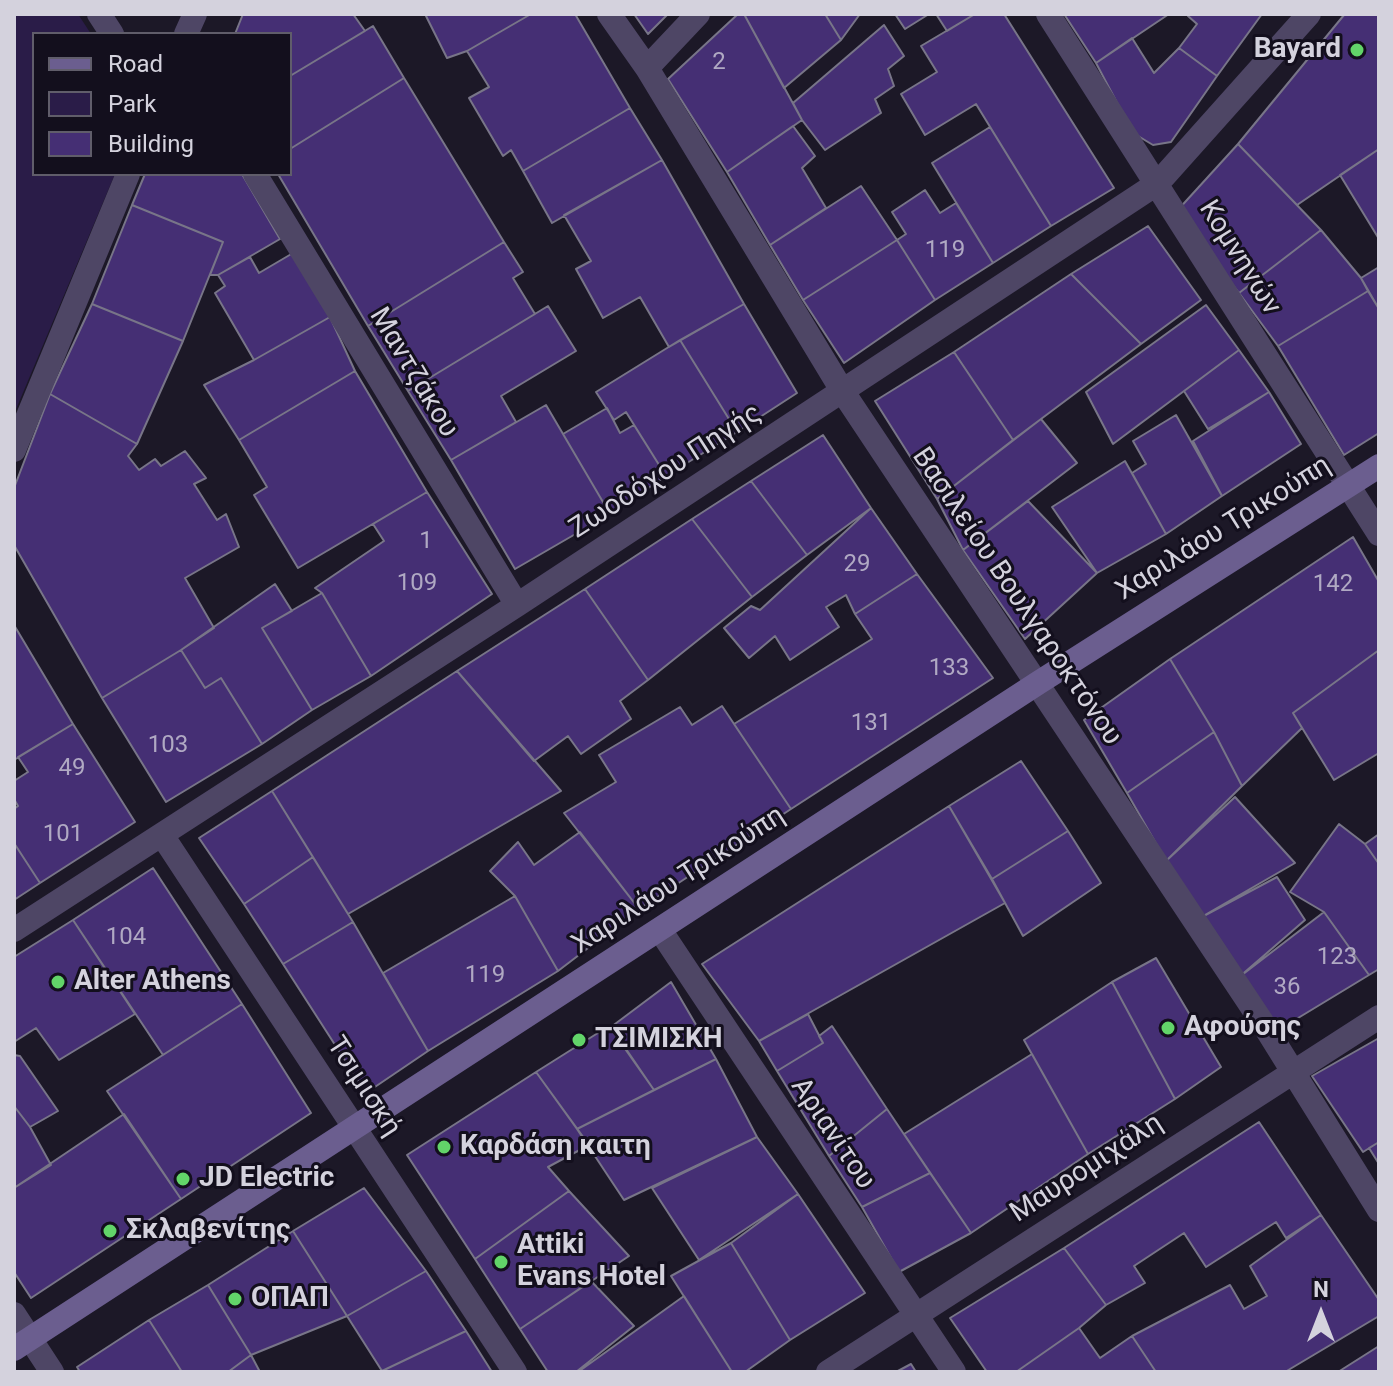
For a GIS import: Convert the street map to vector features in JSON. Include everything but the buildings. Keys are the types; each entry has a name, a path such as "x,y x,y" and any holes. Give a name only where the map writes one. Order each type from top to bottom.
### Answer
{"street":[{"path":"99,14 111,32"},
{"name":"Βασιλείου Βουλγαροκτόνου","path":"609,14 647,68 843,392 1262,1022 1379,1210"},
{"path":"647,68 698,14"},
{"name":"Κομνηνών","path":"1048,14 1379,534"},
{"name":"Ζωοδόχου Πηγής","path":"14,930 517,605 1158,183 1309,14"},
{"path":"14,450 127,176"},
{"name":"Μαντζάκου","path":"256,176 517,605"},
{"name":"Χαριλάου Τρικούπη","path":"22,1344 1038,683 1379,466"},
{"name":"Τσιμισκή","path":"162,835 515,1372"},
{"name":"Αριανίτου","path":"660,930 954,1372"},
{"name":"Μαυρομιχάλη","path":"828,1372 1379,1017"},
{"path":"14,1314 22,1344 52,1372"}],"green space":[{"path":"14,14 78,14 90,32 32,32 32,176 114,176 14,414"}],"place":[{"name":"Bayard","path":"1357,50"},
{"name":"Alter Athens","path":"58,982"},
{"name":"Αφούσης","path":"1168,1028"},
{"name":"ΤΣΙΜΙΣΚΗ","path":"579,1040"},
{"name":"Καρδάση καιτη","path":"444,1147"},
{"name":"JD Electric","path":"183,1179"},
{"name":"Σκλαβενίτης","path":"110,1231"},
{"name":"Attiki Evans Hotel","path":"501,1262"},
{"name":"ΟΠΑΠ","path":"235,1299"}]}
